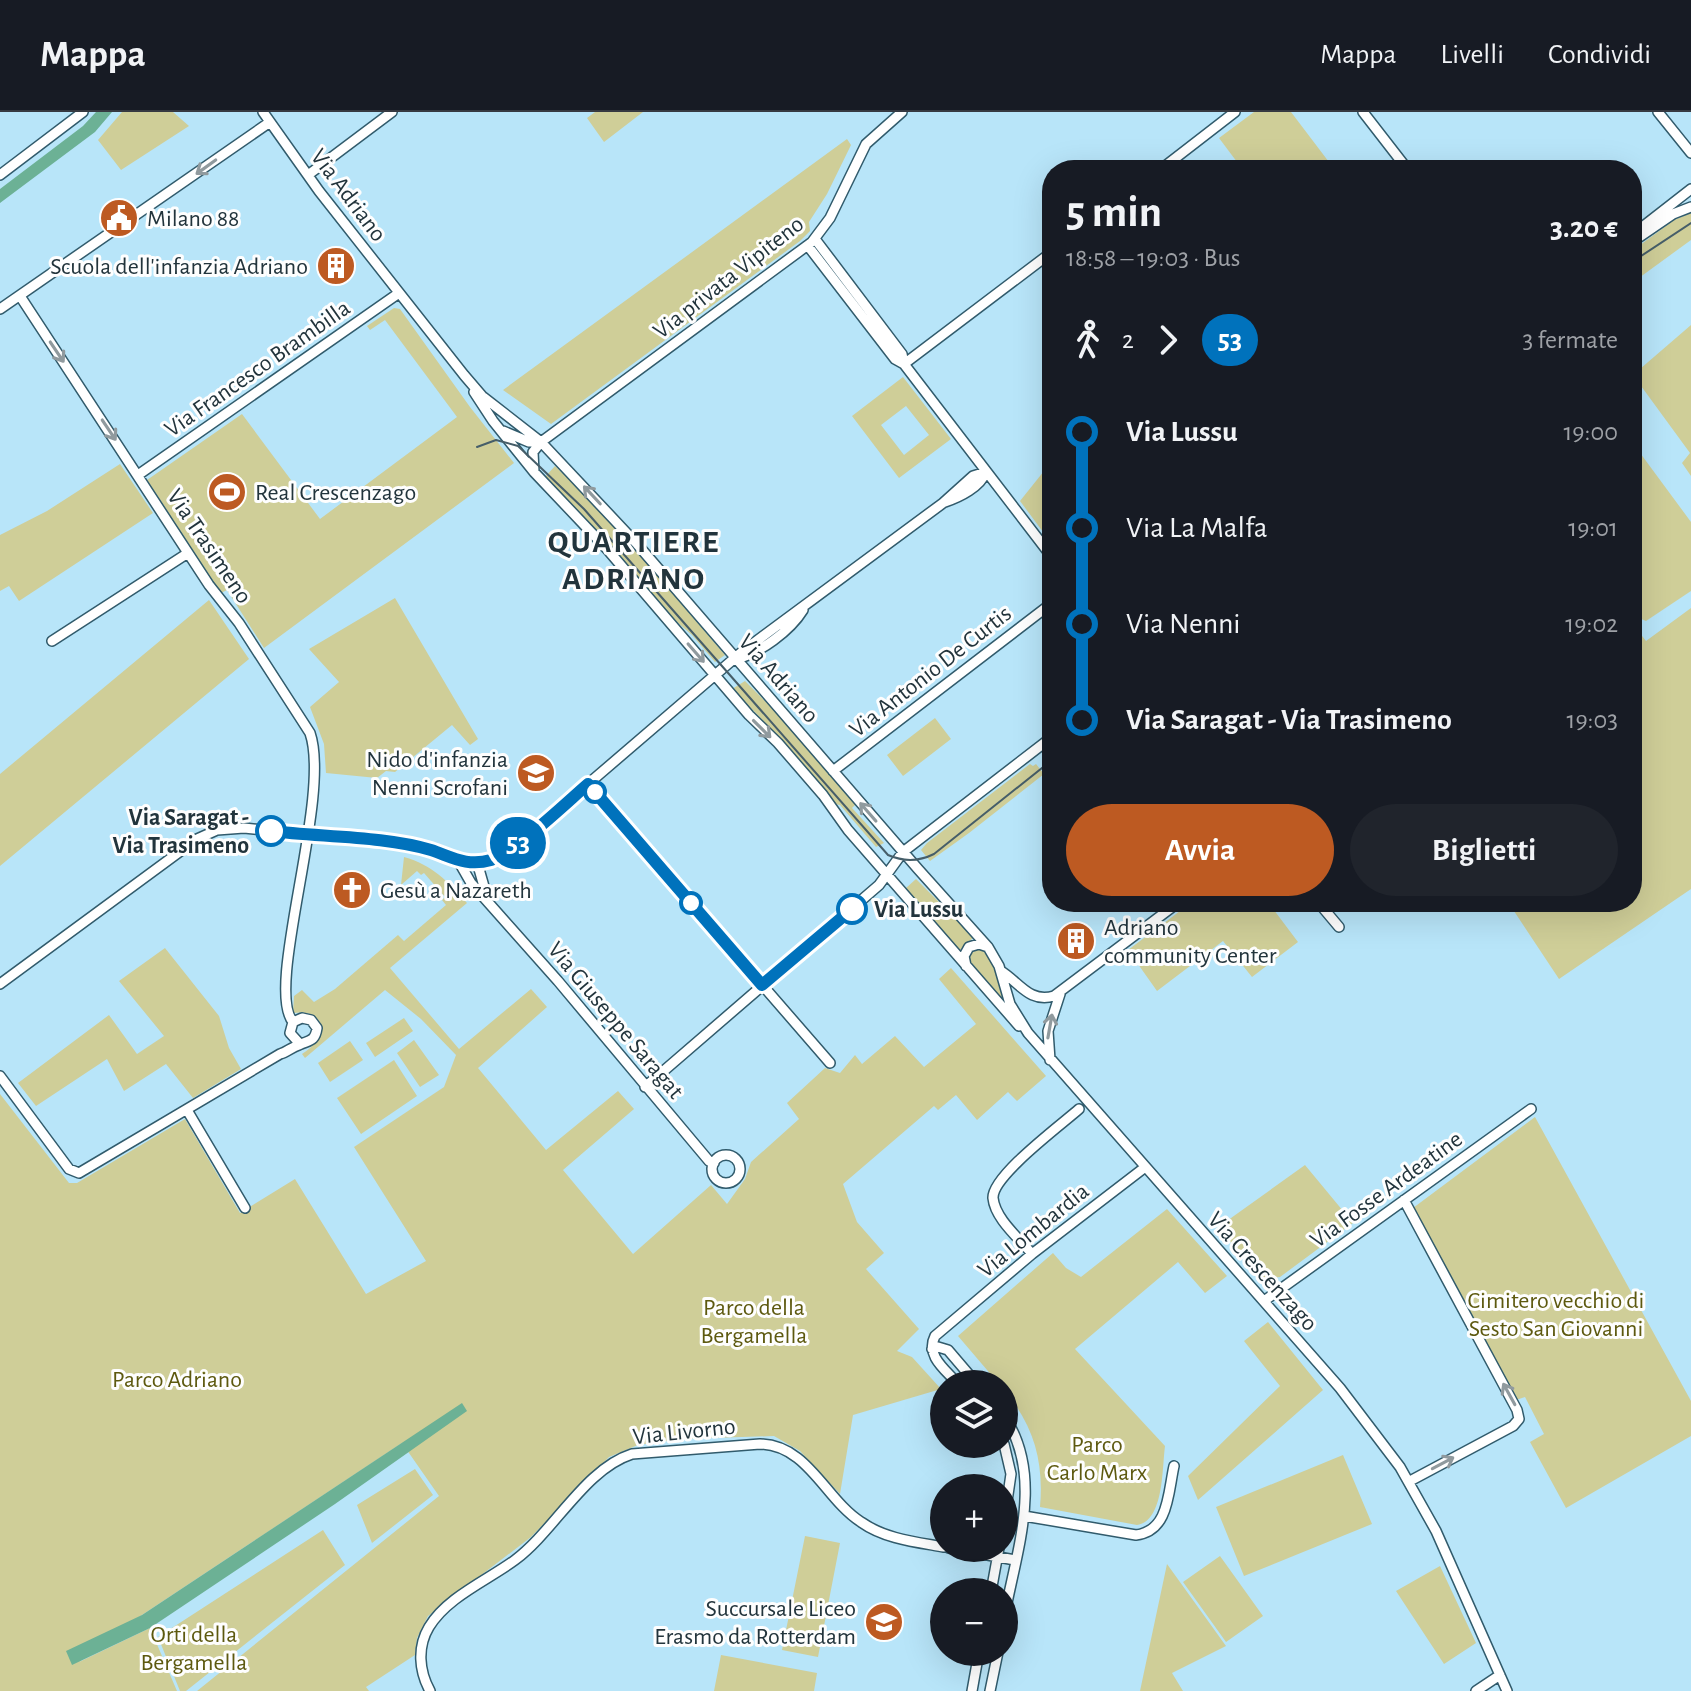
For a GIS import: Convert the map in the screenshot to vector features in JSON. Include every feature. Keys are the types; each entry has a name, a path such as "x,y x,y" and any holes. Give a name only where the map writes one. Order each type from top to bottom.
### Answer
{"street":[{"path":"0,175 83,112"},
{"name":"Via Adriano","path":"263,112 308,175 482,396 541,442 637,544 988,947 1001,971 1010,1004 1050,1060"},
{"path":"308,175 392,112"},
{"name":"Via privata Vipiteno","path":"541,442 811,242 830,218 866,144 902,112"},
{"path":"1173,160 1235,112"},
{"path":"1363,112 1400,160"},
{"path":"1658,112 1691,153"},
{"path":"0,309 270,122"},
{"path":"1642,227 1691,189"},
{"path":"1642,235 1673,214 1691,207"},
{"path":"811,242 895,359 904,364 1042,544"},
{"path":"904,364 1042,260"},
{"name":"Via Francesco Brambilla","path":"138,475 399,293"},
{"name":"Via Trasimeno","path":"20,296 215,594 239,623 307,726 315,757 308,835 288,949 287,1008 293,1022 290,1030 296,1040"},
{"name":"Via Adriano","path":"464,375 500,430 534,472 607,549 715,676 785,751 823,795 839,820 1007,1015 1028,1033"},
{"path":"500,430 529,442 541,442"},
{"path":"534,472 533,452 541,442"},
{"path":"0,984 205,835 234,828 421,847 459,862 493,859 505,853 736,659 749,656 789,627 804,608 943,503 973,476 986,472"},
{"path":"52,641 188,553"},
{"name":"Via Antonio De Curtis","path":"833,771 1042,611"},
{"path":"645,1087 879,885 903,852 1042,745"},
{"path":"588,784 830,1063"},
{"name":"Via Giuseppe Saragat","path":"459,862 467,878 709,1161 714,1163"},
{"name":"Via Giuseppe Saragat","path":"477,862 488,900"},
{"path":"1001,971 1031,996 1045,998 1060,992 1166,912"},
{"path":"1326,912 1339,927"},
{"path":"968,969 964,958 967,949 977,944 988,947"},
{"path":"1050,1060 1048,1027 1060,992"},
{"path":"0,1076 69,1169 76,1173 87,1170 280,1054 296,1040 313,1040 317,1028 311,1020 305,1018 293,1022"},
{"name":"Via Crescenzago","path":"1050,1060 1348,1397 1410,1481 1431,1519 1507,1691"},
{"path":"1032,1254 998,1212 994,1190 1010,1170 1079,1109"},
{"name":"Via Fosse Ardeatine","path":"1264,1301 1531,1109"},
{"path":"187,1110 245,1208"},
{"name":"Via Lombardia","path":"941,1350 937,1334 1032,1254 1144,1168"},
{"path":"1404,1200 1517,1410 1519,1419 1513,1426 1410,1481"},
{"path":"945,1370 938,1362 949,1325"},
{"path":"941,1350 962,1370"},
{"path":"1018,1441 1025,1463 1024,1516 1018,1545"},
{"name":"Via Livorno","path":"430,1691 422,1671 421,1654 424,1636 434,1620 523,1553 605,1468 632,1454 745,1445 776,1446 799,1459 851,1515 865,1525 892,1537 930,1545"},
{"path":"1024,1516 1145,1534 1161,1521 1174,1466"},
{"path":"972,1691 976,1666"},
{"path":"990,1691 995,1666"},
{"path":"1476,1691 1500,1675"}],"green space":[{"path":"122,112 173,112 189,126 121,170 98,140"},
{"path":"595,112 643,112 604,142 587,118"},
{"path":"1254,112 1291,112 1327,160 1236,160 1219,138"},
{"path":"847,139 851,145 809,222 810,231 800,241 551,424 503,390"},
{"path":"1691,213 1691,240 1642,276 1642,244 1674,220"},
{"path":"394,308 400,309 514,463 264,648 227,590 221,593 147,480 242,414 320,519 457,417 385,320 370,330 367,326"},
{"path":"1691,325 1691,476 1682,463 1690,453 1642,387 1642,367"},
{"path":"903,377 951,439 899,478 852,416","holes":["906,406 929,435 904,455 881,425"]},
{"path":"1642,456 1691,522 1691,591 1646,621 1642,619"},
{"path":"120,464 153,513 19,601 9,586 0,591 0,535 47,511"},
{"path":"555,466 606,515 725,655 715,662 594,527 544,478"},
{"path":"1042,474 1042,531 1020,501"},
{"path":"395,598 478,739 470,745 452,725 395,772 386,771 377,778 326,773 324,744 310,707 339,682 309,649"},
{"path":"209,600 249,659 0,866 0,774"},
{"path":"1691,608 1691,889 1559,979 1515,912 1642,912 1642,636 1646,641"},
{"path":"745,681 856,804 852,808 884,843 876,847 840,805 835,804 784,742 732,689"},
{"path":"935,718 951,739 903,776 887,755"},
{"path":"1030,764 1036,764 1042,772 1042,776 930,861 921,850"},
{"name":"Parco Adriano","path":"404,857 423,864 439,875 467,903 390,968 459,1049 531,989 547,1007 478,1068 546,1150 618,1091 634,1109 563,1170 633,1254 711,1185 727,1204 745,1179 751,1162 799,1119 787,1103 825,1068 840,1073 855,1055 862,1064 895,1036 924,1067 976,1024 939,979 951,968 1046,1076 1017,1101 1008,1092 977,1120 956,1095 938,1110 934,1106 843,1184 857,1222 884,1253 866,1269 919,1329 897,1351 912,1357 930,1377 930,1392 853,1415 840,1494 800,1451 774,1436 682,1439 638,1445 609,1457 531,1537 428,1616 417,1638 415,1655 366,1687 369,1691 197,1691 439,1496 402,1443 142,1615 79,1662 150,1628 177,1691 0,1691 0,1094 69,1183 77,1183 185,1119 240,1213 295,1179 366,1294 426,1261 354,1147 444,1087 456,1055 421,1019 385,990 305,1058 302,1054 317,1040 320,1026 313,1015 293,1013 294,996 302,990 314,1002 335,989 398,935 404,941 446,905 442,900 445,897 424,873 421,875 417,871 401,885"},
{"path":"916,879 974,937 959,951 906,888"},
{"path":"1179,912 1276,912 1298,942 1252,977 1223,941 1157,991 1128,950"},
{"path":"165,948 219,1016 229,1048 241,1069 193,1098 166,1064 124,1091 107,1059 36,1106 18,1083 109,1015 137,1054 164,1036 119,981"},
{"path":"979,949 994,965 1005,1004 969,962 971,953"},
{"path":"404,1018 413,1031 375,1057 366,1043"},
{"path":"414,1040 439,1075 420,1087 397,1053"},
{"path":"350,1041 363,1060 330,1082 318,1063"},
{"path":"394,1060 417,1096 361,1134 337,1098"},
{"name":"Cimitero vecchio di Sesto San Giovanni","path":"1535,1117 1691,1401 1691,1436 1566,1508 1530,1442 1544,1434 1525,1397 1516,1400 1413,1208"},
{"path":"1305,1165 1353,1223 1280,1277 1265,1279 1217,1228"},
{"name":"Parco Carlo Marx","path":"1167,1209 1227,1276 1205,1293 1178,1262 1075,1349 1165,1446 1157,1504 1146,1521 1137,1525 1040,1507 1040,1475 1035,1445 1018,1409 1018,1370 987,1370 958,1336 1053,1253 1066,1268 1081,1277"},
{"path":"1268,1322 1323,1390 1198,1500 1188,1476 1280,1386 1244,1341"},
{"path":"1343,1455 1372,1524 1244,1576 1216,1507"},
{"path":"415,1469 433,1495 372,1543 357,1505"},
{"name":"Orti della Bergamella","path":"323,1530 345,1565 186,1691 180,1691 158,1637"},
{"path":"805,1536 840,1543 818,1657 782,1650"},
{"path":"1220,1556 1263,1616 1226,1642 1183,1582"},
{"path":"1167,1564 1226,1646 1172,1673 1183,1691 1140,1691"},
{"path":"1440,1566 1476,1643 1444,1664 1396,1591"},
{"path":"721,1655 817,1673 814,1691 714,1691"}],"shaded area":[{"path":"96,112 112,112 95,132 0,203 0,189 83,126"},
{"path":"462,1403 467,1411 335,1504 150,1628 72,1665 66,1651 142,1615"}],"tram line":[{"path":"1642,255 1691,223"},
{"path":"477,447 496,440 518,446 584,509 888,855 911,860 934,854 1042,768"}],"bus line":[{"name":"53","path":"271,831 402,844 428,849 459,862 474,863 507,852 588,784 762,985 852,909"}],"place":[{"name":"Milano 88","path":"119,218"},
{"name":"Scuola dell'infanzia Adriano","path":"336,266"},
{"name":"Real Crescenzago","path":"227,492"},
{"name":"Nido d'infanzia Nenni Scrofani","path":"536,773"},
{"name":"Via Saragat - Via Trasimeno","path":"271,831"},
{"name":"Gesù a Nazareth","path":"352,890"},
{"name":"Via Lussu","path":"852,909"},
{"name":"Adriano community Center","path":"1076,941"},
{"name":"Succursale Liceo Erasmo da Rotterdam","path":"884,1622"}],"district":[{"name":"QUARTIERE ADRIANO","path":"634,560"}],"park label":[{"name":"Parco della Bergamella","path":"754,1321"}]}
